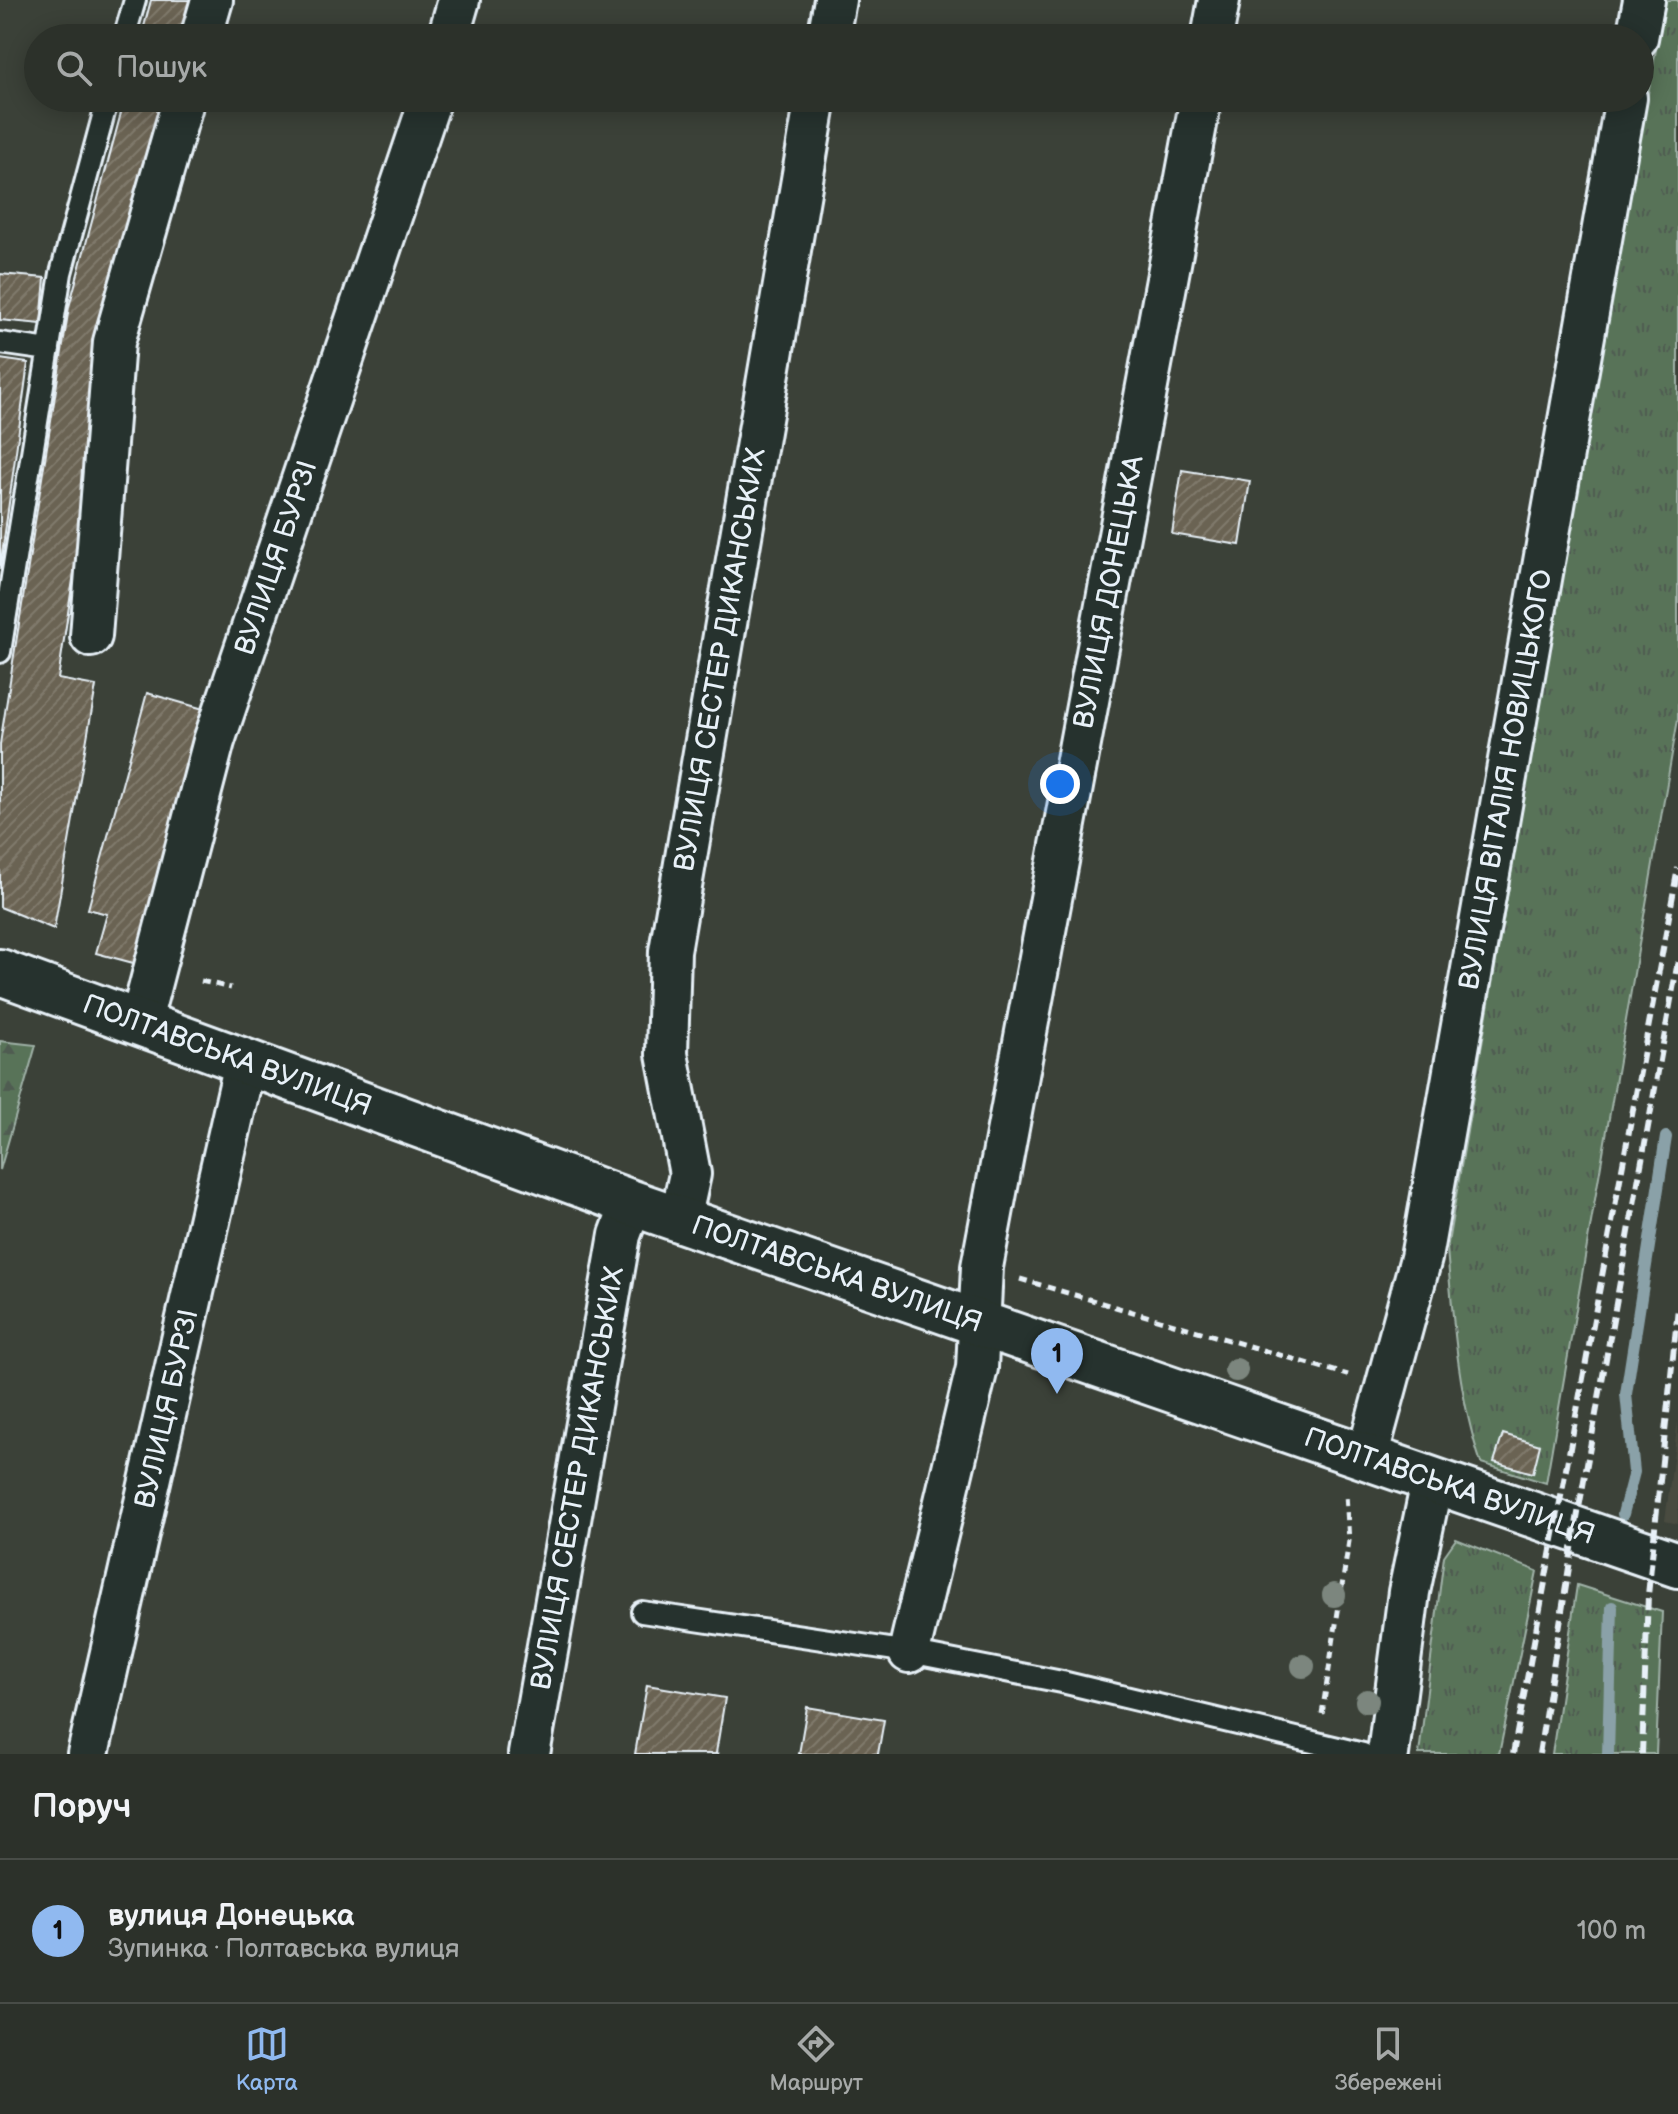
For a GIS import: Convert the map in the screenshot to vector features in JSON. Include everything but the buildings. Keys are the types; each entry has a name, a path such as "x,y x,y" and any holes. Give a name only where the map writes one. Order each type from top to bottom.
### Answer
{"main road":[{"name":"ПОЛТАВСЬКА ВУЛИЦЯ","path":"0,972 632,1203 979,1323 1357,1473 1432,1482 1678,1565"}],"street":[{"path":"205,24 212,0"},
{"path":"452,24 459,0"},
{"path":"831,24 835,0"},
{"path":"1215,24 1219,0"},
{"path":"1640,24 1644,0"},
{"path":"91,636 114,342 180,112"},
{"name":"ВУЛИЦЯ БУРЗІ","path":"140,1024 214,741 426,112"},
{"name":"ВУЛИЦЯ СЕСТЕР ДИКАНСЬКИХ","path":"680,1220 690,1174 667,1054 670,951 814,112"},
{"name":"ВУЛИЦЯ ДОНЕЦЬКА","path":"909,1652 977,1368 982,1267 1198,112"},
{"name":"ВУЛИЦЯ ВІТАЛІЯ НОВИЦЬКОГО","path":"1357,1473 1388,1387 1421,1258 1624,112"},
{"name":"ВУЛИЦЯ БУРЗІ","path":"88,1754 245,1063"},
{"name":"ВУЛИЦЯ СЕСТЕР ДИКАНСЬКИХ","path":"529,1754 620,1235 632,1203"},
{"path":"1388,1754 1409,1592 1432,1482"}],"lane":[{"path":"128,24 135,0"},
{"path":"0,652 61,273 104,112"},
{"path":"0,343 49,350"},
{"path":"642,1612 909,1652 1062,1682 1363,1754"}],"path":[{"path":"201,981 231,988"},
{"path":"982,1267 1388,1387"},
{"path":"1317,1743 1357,1473"}],"shaded area":[{"path":"1678,1421 1678,1524 1665,1521"}],"green space":[{"path":"1665,0 1678,0 1678,719 1546,1483 1481,1463 1462,1384 1447,1249 1580,468 1645,112 1654,112 1654,61"},
{"path":"0,1041 36,1045 0,1170"},
{"path":"1456,1539 1537,1571 1499,1754 1419,1754 1444,1556"},
{"path":"1577,1585 1662,1612 1656,1754 1552,1754"}],"waterway":[{"path":"1623,1514 1634,1472 1626,1394 1666,1137"},
{"path":"1608,1754 1612,1607"}],"railway":[{"path":"1513,1754 1678,868"},
{"path":"1539,1754 1575,1530 1678,961"},
{"path":"1642,1754 1648,1595 1678,1308"}],"place":[{"name":"вулиця Донецька","path":"1057,1394"}]}
